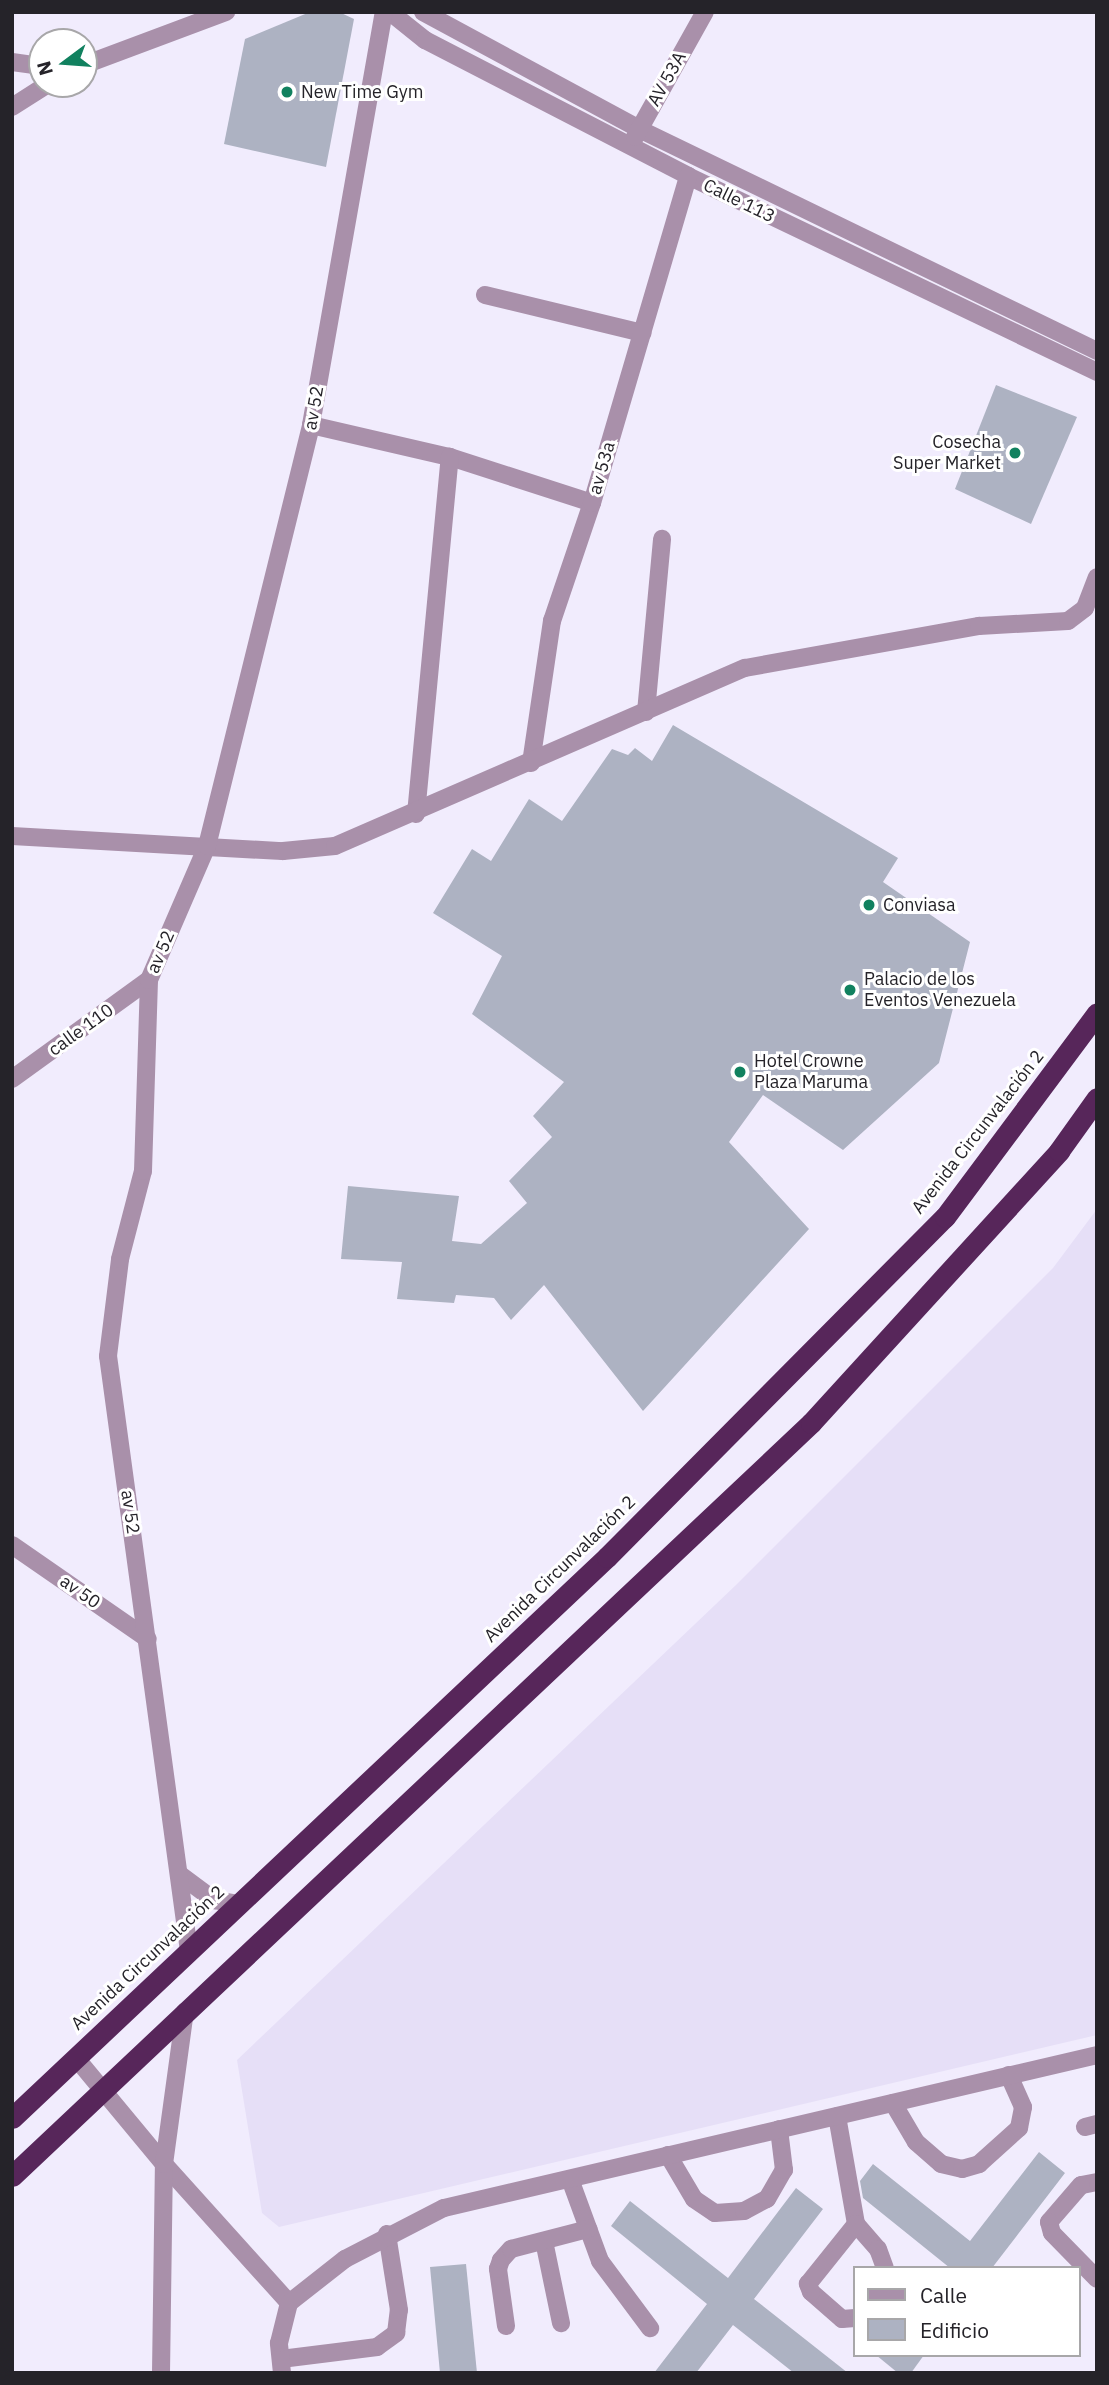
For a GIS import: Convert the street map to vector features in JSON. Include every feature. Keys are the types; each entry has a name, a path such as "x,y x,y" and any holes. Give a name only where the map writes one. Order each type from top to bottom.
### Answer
{"highway":[{"name":"Avenida Circunvalación 2","path":"12,2118 607,1558 945,1217 1097,1013"},
{"path":"12,2176 811,1423 1059,1151 1097,1098"}],"street":[{"path":"98,60 226,12"},
{"name":"av 52","path":"189,1951 108,1356 120,1259 143,1171 149,980 207,846 312,425 384,12"},
{"name":"Calle 113","path":"390,12 425,40 688,176 1097,372"},
{"name":"Calle 113","path":"423,12 639,129 1097,351"},
{"name":"AV 53A","path":"630,145 705,12"},
{"path":"12,107 28,97"},
{"name":"av 53a","path":"531,762 552,621 592,503 688,176"},
{"path":"485,295 642,334"},
{"path":"312,425 450,457 592,503"},
{"path":"416,814 450,457"},
{"path":"646,712 662,539"},
{"path":"12,836 283,851 335,846 416,814 745,668 979,626 1068,621 1085,608 1097,577"},
{"name":"calle 110","path":"12,1079 149,980"},
{"name":"av 50","path":"12,1545 148,1639"},
{"path":"179,1874 214,1900 240,1904"},
{"path":"161,2373 164,2164 185,2011"},
{"path":"387,2234 399,2310 396,2333 376,2347 282,2366 279,2343 289,2303 345,2259 387,2234 444,2208 1097,2055"},
{"path":"76,2058 164,2164 289,2303"},
{"path":"893,2103 916,2143 941,2164 962,2169 979,2164 1019,2128 1023,2107 1009,2076"},
{"path":"837,2116 856,2224 878,2249 884,2266"},
{"path":"668,2155 694,2199 715,2213 744,2211 767,2199 784,2170 779,2129"},
{"path":"570,2179 600,2261 650,2329"},
{"path":"1097,2182 1081,2185 1049,2222 1052,2233 1097,2279"},
{"path":"853,2318 842,2319 811,2292 808,2284 856,2224"},
{"path":"506,2326 498,2269 501,2260 511,2249 588,2229"},
{"path":"544,2241 561,2323"}],"shaded area":[{"path":"1097,1209 1097,2035 279,2227 262,2213 237,2060 736,1585 1053,1268"}],"building":[{"name":"New Time Gym","path":"310,12 339,12 354,19 326,167 224,144 245,39"},
{"name":"Cosecha Super Market","path":"996,385 1077,417 1031,524 955,489"},
{"name":"Hotel Crowne Plaza Maruma","path":"673,725 898,858 883,882 970,942 939,1063 843,1150 763,1095 729,1142 809,1229 643,1411 544,1285 511,1320 494,1298 456,1295 454,1303 397,1299 402,1262 341,1259 348,1186 459,1196 452,1241 481,1244 527,1203 509,1181 552,1137 533,1116 564,1082 472,1014 502,956 433,913 472,849 491,861 529,799 562,821 612,749 628,755 635,748 652,761"},
{"path":"1039,2152 1065,2173 994,2266 948,2266 863,2198 860,2181 873,2164 970,2241"},
{"path":"796,2188 823,2209 754,2299 848,2373 794,2373 733,2325 696,2373 654,2373 707,2304 611,2226 630,2201 728,2278"},
{"path":"466,2264 477,2373 440,2373 430,2267"},
{"path":"878,2357 923,2357 911,2373 898,2373"}],"place":[{"name":"New Time Gym","path":"287,92"},
{"name":"Cosecha Super Market","path":"1015,453"},
{"name":"Conviasa","path":"869,905"},
{"name":"Palacio de los Eventos Venezuela","path":"850,990"},
{"name":"Hotel Crowne Plaza Maruma","path":"740,1072"}]}
